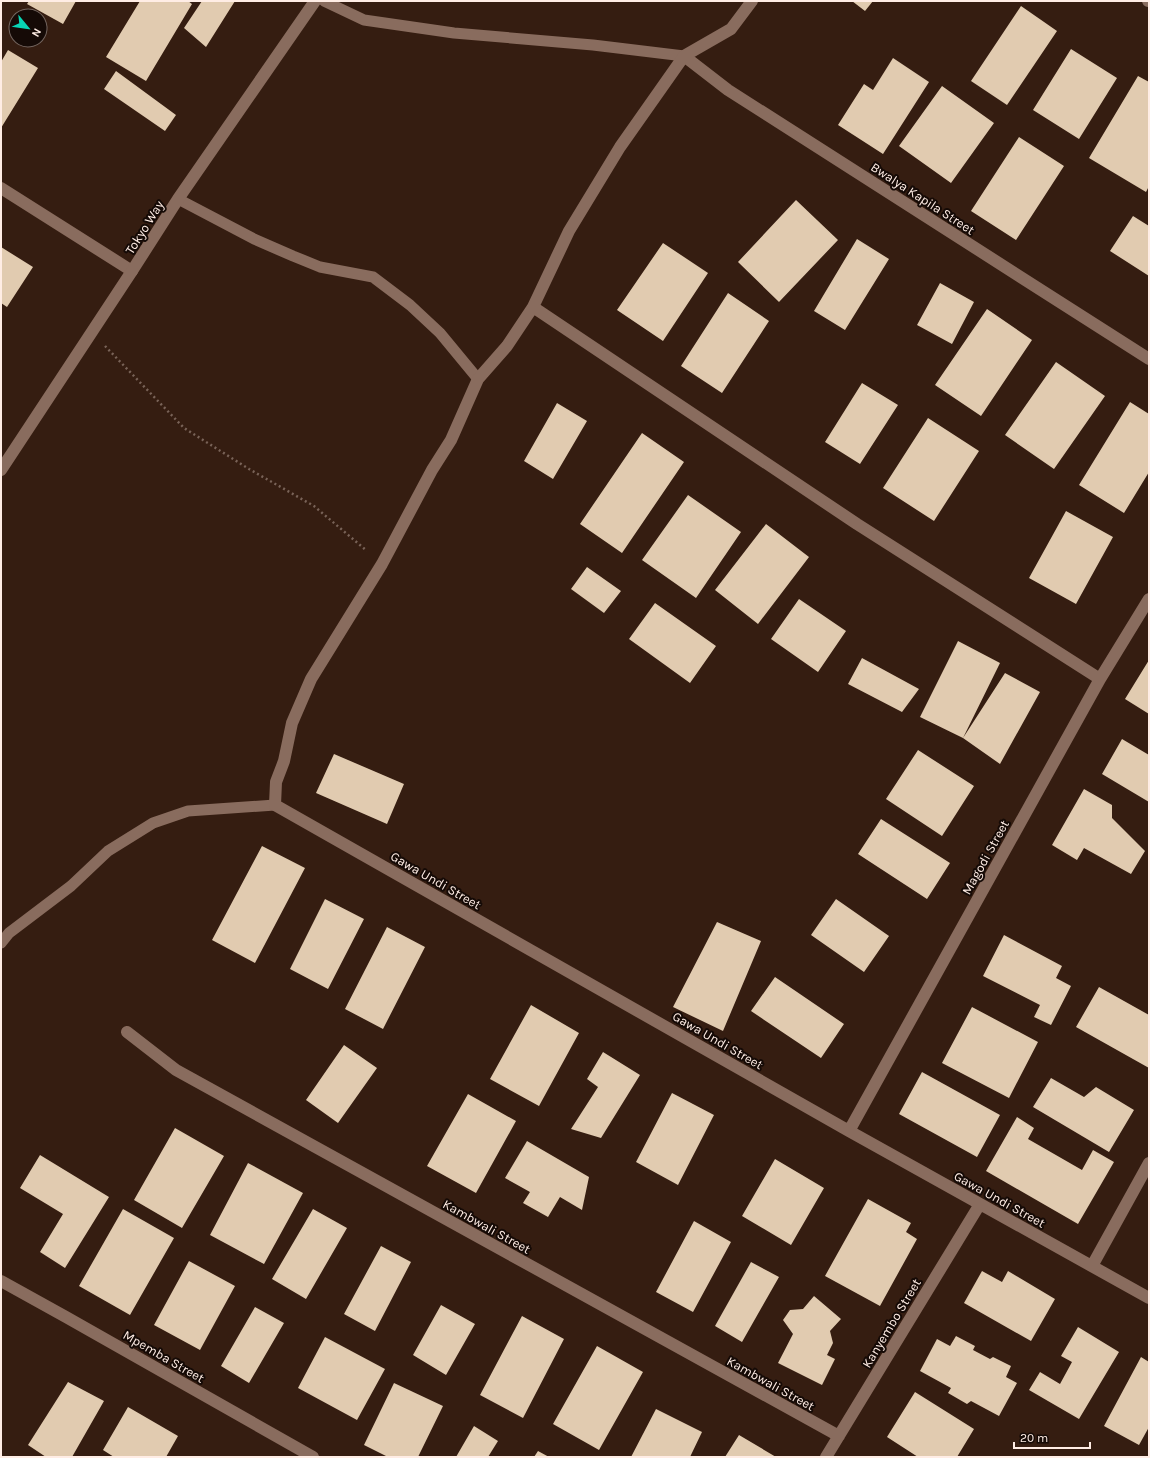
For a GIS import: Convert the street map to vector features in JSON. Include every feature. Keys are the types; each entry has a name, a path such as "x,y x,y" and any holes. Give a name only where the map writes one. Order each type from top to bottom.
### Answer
{"street":[{"name":"Tokyo Way","path":"1,470 92,333 178,199 314,1"},
{"path":"275,805 276,782 284,762 292,723 311,679 382,564 432,470 452,440 478,379 507,346 533,307 569,231 620,147 684,56 731,29 752,1"},
{"name":"Bwalya Kapila Street","path":"684,56 728,90 1149,359"},
{"path":"1,188 132,271"},
{"path":"533,307 857,524 1100,679"},
{"name":"Magodi Street","path":"849,1131 1100,679 1149,599"},
{"name":"Gawa Undi Street","path":"275,805 849,1131 1149,1298"},
{"name":"Kambwali Street","path":"127,1032 176,1070 839,1436"},
{"path":"1092,1266 1149,1163"},
{"name":"Kanyembo Street","path":"826,1457 980,1204"},
{"name":"Mpemba Street","path":"1,1282 66,1317 313,1457"}],"lane":[{"path":"324,1 364,20 454,33 593,45 684,56"},
{"path":"178,199 254,239 320,267 373,277 410,306 440,333 478,379"},
{"path":"1,943 9,933 71,886 108,851 153,823 188,811 275,805"}],"path":[{"path":"92,333 184,428 248,469 314,506 382,564"}],"building":[{"path":"29,1 76,1 63,24 48,16 48,8 34,8 27,4"},
{"path":"140,1 188,1 192,4 146,81 106,57"},
{"path":"202,1 235,1 206,47 184,28"},
{"path":"852,1 873,1 865,11"},
{"path":"1021,6 1057,31 1007,105 971,81"},
{"path":"1071,49 1117,78 1079,139 1033,110"},
{"path":"8,50 38,68 1,128 1,62"},
{"path":"893,58 929,82 883,154 838,125 864,84 873,90"},
{"path":"116,71 176,115 165,131 104,89"},
{"path":"1138,76 1149,82 1149,186 1146,192 1089,158"},
{"path":"942,86 994,123 951,183 899,146"},
{"path":"1019,137 1064,166 1016,240 971,211"},
{"path":"796,200 838,240 779,302 738,262"},
{"path":"1133,216 1149,226 1149,276 1110,251"},
{"path":"857,239 889,259 845,330 814,311"},
{"path":"663,243 708,273 663,341 617,310"},
{"path":"1,247 33,267 7,307 1,303"},
{"path":"940,283 974,302 952,344 917,325"},
{"path":"728,293 769,321 722,393 681,366"},
{"path":"987,309 1032,340 981,416 935,385"},
{"path":"1056,362 1105,396 1054,469 1005,435"},
{"path":"862,383 898,405 860,464 825,442"},
{"path":"1130,402 1149,414 1149,472 1124,513 1079,485"},
{"path":"557,403 587,421 553,479 524,461"},
{"path":"928,418 979,451 934,521 883,488"},
{"path":"642,433 684,462 622,553 580,524"},
{"path":"688,495 741,532 696,598 642,560"},
{"path":"1066,511 1113,537 1076,604 1029,578"},
{"path":"766,524 809,557 758,624 715,590"},
{"path":"587,567 621,591 604,613 571,589"},
{"path":"799,599 846,631 818,672 771,639"},
{"path":"655,603 716,646 690,683 629,639"},
{"path":"958,641 1000,663 963,738 920,717"},
{"path":"862,658 919,689 902,712 848,684"},
{"path":"1149,660 1149,714 1125,699"},
{"path":"1005,673 1040,692 1000,764 963,738"},
{"path":"1122,739 1149,755 1149,802 1102,774"},
{"path":"918,750 974,786 942,836 886,799"},
{"path":"334,754 404,784 387,824 316,793"},
{"path":"1084,789 1112,805 1112,818 1145,851 1131,874 1084,848 1077,860 1052,845"},
{"path":"881,819 950,863 927,899 858,854"},
{"path":"262,846 305,868 255,963 212,940"},
{"path":"325,899 364,919 328,989 290,969"},
{"path":"836,899 889,936 864,972 811,935"},
{"path":"717,922 761,941 723,1031 673,1007"},
{"path":"387,927 425,947 383,1029 345,1009"},
{"path":"1004,935 1062,966 1056,978 1071,986 1051,1025 1034,1017 1040,1005 983,976"},
{"path":"775,977 844,1024 821,1058 751,1011"},
{"path":"1099,987 1149,1015 1149,1068 1076,1027"},
{"path":"531,1005 579,1033 539,1106 490,1079"},
{"path":"972,1007 1038,1042 1009,1098 942,1063"},
{"path":"344,1045 377,1068 338,1123 306,1100"},
{"path":"603,1052 640,1075 601,1138 571,1129 598,1087 587,1079"},
{"path":"922,1072 1000,1115 977,1157 899,1114"},
{"path":"1051,1078 1084,1097 1096,1087 1134,1110 1109,1152 1033,1107"},
{"path":"672,1093 714,1115 678,1185 636,1162"},
{"path":"468,1094 516,1121 476,1193 427,1166"},
{"path":"1017,1117 1034,1128 1028,1139 1082,1170 1093,1150 1114,1162 1078,1224 986,1171"},
{"path":"175,1128 224,1156 182,1228 134,1200"},
{"path":"527,1141 589,1177 582,1210 560,1197 548,1217 523,1203 530,1192 505,1178"},
{"path":"40,1155 109,1197 65,1268 40,1252 63,1214 20,1188"},
{"path":"775,1159 824,1188 791,1245 742,1216"},
{"path":"248,1163 303,1193 264,1264 210,1235"},
{"path":"868,1199 911,1223 906,1232 917,1239 880,1306 825,1276"},
{"path":"123,1209 174,1238 130,1315 79,1286"},
{"path":"313,1209 347,1228 306,1299 272,1279"},
{"path":"694,1221 731,1242 693,1312 656,1292"},
{"path":"381,1246 411,1262 375,1331 344,1314"},
{"path":"189,1261 235,1286 200,1350 154,1325"},
{"path":"751,1262 779,1277 742,1342 715,1326"},
{"path":"982,1271 1002,1282 1008,1271 1055,1299 1031,1341 964,1303"},
{"path":"814,1296 841,1319 830,1331 833,1343 827,1355 835,1359 822,1385 778,1363 793,1334 783,1320 790,1310 803,1309"},
{"path":"441,1305 475,1324 446,1375 413,1355"},
{"path":"255,1307 284,1323 249,1383 221,1366"},
{"path":"522,1316 564,1339 523,1418 480,1395"},
{"path":"1078,1327 1119,1352 1079,1419 1029,1390 1040,1372 1060,1384 1072,1362 1061,1356"},
{"path":"956,1336 975,1346 973,1350 990,1359 993,1357 1011,1366 1006,1377 1017,1383 999,1416 971,1401 967,1404 948,1393 951,1388 920,1371 937,1339 950,1346"},
{"path":"325,1337 385,1369 357,1420 298,1388"},
{"path":"597,1346 643,1372 599,1450 553,1424"},
{"path":"1141,1357 1149,1362 1149,1427 1139,1445 1104,1426"},
{"path":"68,1382 104,1401 72,1457 46,1457 28,1445"},
{"path":"394,1383 443,1406 418,1457 388,1457 364,1445"},
{"path":"915,1392 974,1429 957,1457 918,1457 887,1437"},
{"path":"128,1407 178,1436 166,1457 114,1457 103,1450"},
{"path":"656,1409 702,1432 690,1457 631,1457"},
{"path":"474,1426 498,1441 488,1457 456,1457"},
{"path":"739,1435 776,1457 725,1457"},
{"path":"538,1451 549,1457 534,1457"}]}
